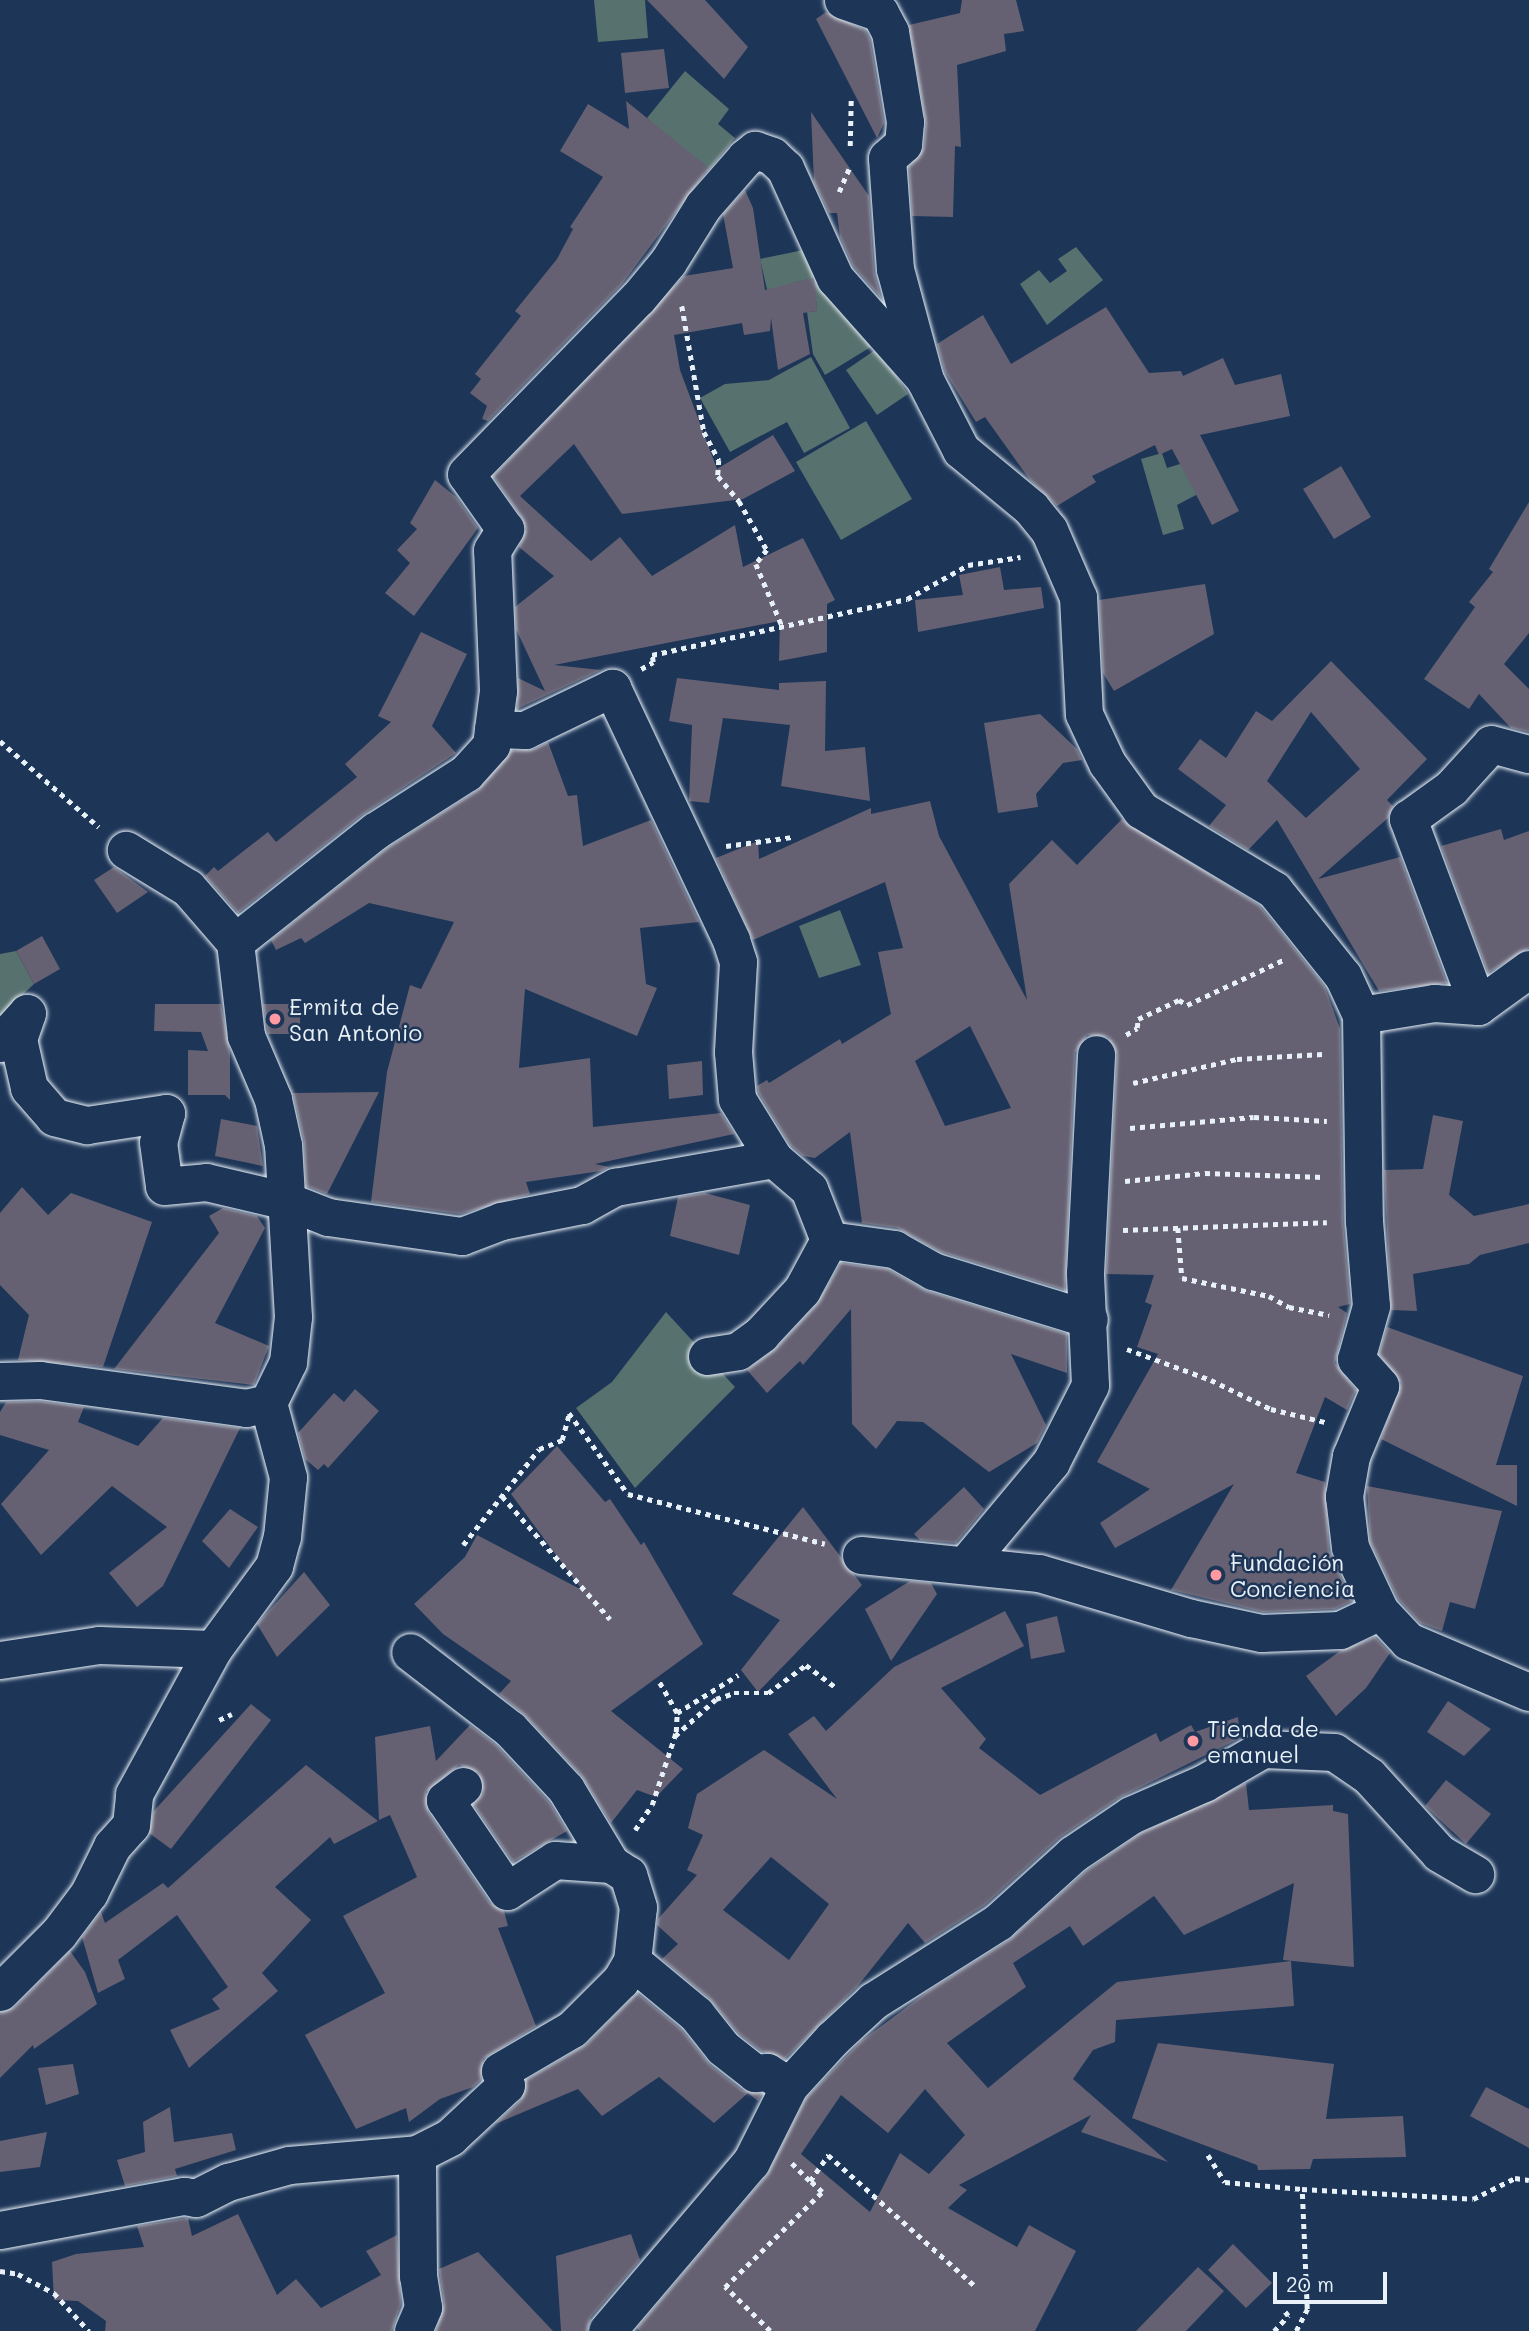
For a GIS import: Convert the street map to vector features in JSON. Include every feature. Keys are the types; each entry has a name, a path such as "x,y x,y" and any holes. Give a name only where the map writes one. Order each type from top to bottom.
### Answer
{"street":[{"path":"843,0 880,13 890,32 905,122 903,144 887,158 895,269 925,380 961,450 1031,508 1049,530 1078,597 1084,714 1107,763 1141,810 1274,890 1343,975 1361,1030 1364,1221 1371,1306 1356,1359 1380,1386 1363,1436 1351,1456 1344,1496 1350,1547 1380,1611 1408,1641 1529,1692"},
{"path":"235,942 375,831 466,773 491,745 498,691 492,550 505,529 466,474 659,274 703,206 755,149 772,156 785,168 817,245 835,278 925,380"},
{"path":"493,729 525,730 612,688 738,962 733,1052 737,1099 774,1159 809,1189 829,1240 802,1290 761,1334 738,1351 707,1356"},
{"path":"1478,1006 1408,819 1451,788 1490,744 1529,754"},
{"path":"0,1992 59,1933 89,1893 112,1846 131,1825 134,1794 213,1649 274,1566 282,1537 288,1477 268,1403 288,1362 293,1317 283,1145 273,1099 246,1036 235,942 188,888 127,849"},
{"path":"1361,1030 1434,1003 1478,1006 1529,969"},
{"path":"0,1043 27,1013 18,1039 29,1088 54,1117 88,1125 166,1113 158,1142 164,1186 206,1182 287,1201 328,1217 462,1236 501,1221 582,1205 615,1186 774,1159"},
{"path":"965,1565 1051,1462 1090,1385 1087,1233 1096,1054"},
{"path":"829,1240 894,1249 933,1270 1089,1328"},
{"path":"0,1381 40,1380 246,1408 268,1403"},
{"path":"862,1555 1039,1573 1191,1618 1261,1633 1340,1630 1380,1611"},
{"path":"0,1660 99,1645 213,1649"},
{"path":"0,2230 184,2196 197,2198 228,2182 289,2165 416,2154 450,2137 506,2085 500,2071 572,2029 621,1980 632,1961 638,1908 628,1875 611,1864 566,1789 510,1729 410,1652"},
{"path":"607,2331 751,2162 789,2086 873,2001 999,1922 1073,1854 1131,1815 1204,1783 1263,1749 1334,1752 1368,1776 1439,1853 1475,1874"},
{"path":"463,1786 445,1800 507,1891 555,1860 611,1864"},
{"path":"632,1961 696,2014 733,2056 755,2073 767,2072 789,2086"},
{"path":"413,2331 423,2307 418,2276 416,2154"}],"path":[{"path":"817,245 850,167 851,97"},
{"path":"659,274 682,306 704,432 719,460 718,477 739,501 767,550 756,564 782,626"},
{"path":"612,688 653,662 652,655 907,599 968,565 1059,554"},
{"path":"0,741 127,849"},
{"path":"693,860 731,844 793,836"},
{"path":"1096,1054 1137,1028 1138,1019 1179,1000 1186,1005 1264,965 1273,966 1314,940"},
{"path":"1093,1116 1142,1080 1201,1065 1319,1055 1361,1030"},
{"path":"1093,1116 1363,1121"},
{"path":"1089,1185 1205,1173 1305,1179 1364,1175"},
{"path":"1087,1233 1364,1221"},
{"path":"1178,1228 1182,1278 1345,1318 1364,1338"},
{"path":"1089,1328 1271,1409 1363,1436"},
{"path":"463,1545 539,1449 562,1440 569,1413 628,1494 862,1555"},
{"path":"502,1496 610,1619"},
{"path":"674,1737 716,1699 734,1693 768,1693 806,1665 836,1688"},
{"path":"677,1713 738,1675"},
{"path":"611,1864 652,1805 674,1737 677,1713 658,1680"},
{"path":"764,2135 822,2192 725,2287 770,2331"},
{"path":"810,2181 828,2155 975,2286"},
{"path":"1208,2155 1225,2182 1302,2189 1473,2199 1515,2178 1529,2180"},
{"path":"1296,2331 1307,2309 1302,2189"},
{"path":"0,2271 18,2274 54,2293 89,2331"},
{"path":"1274,2331 1288,2316 1285,2312"}],"green space":[{"path":"594,0 645,0 648,38 598,42"},
{"path":"685,71 729,109 718,124 735,138 707,172 647,118"},
{"path":"1076,247 1103,280 1047,325 1020,284 1039,270 1050,283 1067,271 1058,259"},
{"path":"813,248 874,345 825,375 813,354 807,312 817,311 814,278 793,283 769,298 760,259"},
{"path":"878,348 908,394 877,415 846,370"},
{"path":"811,357 850,428 804,453 787,422 730,452 700,398 725,384 769,380"},
{"path":"866,421 912,499 841,540 796,462"},
{"path":"1162,453 1167,468 1206,456 1196,495 1177,505 1184,529 1163,535 1141,459"},
{"path":"840,910 861,965 819,978 799,926"},
{"path":"16,951 34,984 0,1016 0,954"},
{"path":"666,1312 735,1387 635,1488 576,1408 612,1382"}],"building":[{"path":"647,0 705,0 748,47 724,79"},
{"path":"962,0 1016,0 1024,31 1004,34 1006,51 957,65 961,147 955,146 953,217 912,216 909,167 924,147 926,124 909,25 960,13"},
{"path":"826,12 865,30 870,39 884,123 877,138 816,19"},
{"path":"664,49 669,88 625,93 621,53"},
{"path":"626,101 709,168 622,284 488,421 482,419 487,406 470,393 481,379 475,374 521,316 515,311 557,259 573,229 570,227 603,177 560,151 588,104 629,129"},
{"path":"811,112 869,196 874,271 881,298 853,266 840,237 837,213 829,213 814,182"},
{"path":"745,190 753,208 765,290 812,278 816,288 817,311 803,313 810,354 778,370 771,318 770,331 744,335 742,323 674,335 680,370 717,469 773,435 795,471 743,499 622,514 574,444 520,496 591,561 620,537 652,576 735,525 743,567 803,538 835,600 827,604 827,652 779,661 780,621 554,665 601,670 517,709 518,678 545,691 516,629 515,607 554,576 519,547 526,529 522,518 493,476 684,276 733,268 723,214"},
{"path":"1106,307 1149,373 1181,371 1183,376 1223,358 1235,385 1281,374 1290,416 1200,435 1239,511 1212,525 1172,449 1159,455 1155,445 1092,476 1096,482 1057,506 1030,480 985,417 976,422 945,372 937,344 983,315 1011,364"},
{"path":"1341,466 1371,517 1334,539 1303,489"},
{"path":"435,480 456,497 478,528 414,616 385,593 410,563 397,550 417,529 410,523"},
{"path":"1529,502 1529,633 1504,664 1529,689 1529,732 1511,728 1479,694 1469,709 1424,679 1475,607 1469,602 1493,572 1489,569"},
{"path":"1000,567 1004,590 1041,587 1044,608 918,632 915,600 963,595 959,575"},
{"path":"1205,584 1214,634 1114,691 1103,673 1099,600"},
{"path":"421,632 467,654 432,726 456,753 362,815 238,913 205,876 214,867 218,871 268,832 276,842 357,777 345,764 391,722 378,716"},
{"path":"1331,661 1427,759 1387,800 1393,806 1388,818 1318,879 1400,857 1447,983 1379,991 1277,820 1248,850 1209,826 1226,805 1178,769 1200,739 1226,758 1256,711 1272,721","holes":["1311,712 1360,769 1306,818 1267,781"]},
{"path":"677,678 779,690 779,683 826,681 825,751 865,747 870,801 781,786 790,725 723,718 709,803 689,801 692,725 669,721"},
{"path":"1040,714 1077,749 1082,760 1063,763 1036,794 1038,807 998,813 984,723"},
{"path":"548,742 568,796 577,795 583,846 651,820 699,922 640,928 646,984 657,988 637,1036 525,989 519,1068 590,1058 593,1127 721,1113 734,1134 595,1164 609,1167 601,1171 526,1182 530,1194 460,1214 371,1202 387,1072 410,985 421,989 454,922 369,903 305,943 301,938 276,950 271,940 387,848 478,790 511,751 534,749"},
{"path":"930,801 939,836 1027,1000 1009,884 1052,840 1077,865 1122,819 1260,906 1325,987 1340,1029 1343,1221 1350,1304 1338,1307 1347,1313 1335,1363 1356,1390 1347,1410 1325,1397 1296,1473 1325,1482 1329,1550 1352,1601 1335,1609 1263,1612 1171,1590 1234,1484 1115,1548 1100,1523 1150,1489 1097,1462 1158,1354 1137,1347 1152,1305 1145,1302 1154,1275 1106,1274 1117,1055 1108,1037 1087,1035 1075,1053 1065,1290 941,1252 897,1228 862,1223 850,1132 815,1158 803,1156 790,1145 757,1086 767,1080 769,1083 840,1039 842,1044 891,1014 878,952 903,948 885,882 753,940 716,858 758,841 759,859 871,808 871,814","holes":["970,1026 1011,1108 945,1126 915,1061"]},
{"path":"1501,829 1504,840 1529,831 1529,948 1488,973 1441,846"},
{"path":"114,867 148,892 117,913 94,880"},
{"path":"42,936 60,969 34,984 16,951"},
{"path":"155,1004 221,1004 230,1052 230,1100 225,1095 188,1095 188,1050 208,1051 201,1032 154,1031"},
{"name":"Ermita de San Antonio","path":"263,1004 300,1004 300,1034 268,1034"},
{"path":"702,1061 703,1095 669,1099 667,1065"},
{"path":"379,1092 327,1194 306,1186 304,1141 293,1093"},
{"path":"1433,1115 1463,1121 1449,1195 1474,1216 1529,1204 1529,1243 1480,1255 1469,1264 1413,1274 1417,1311 1391,1310 1384,1170 1423,1169"},
{"path":"221,1119 257,1126 263,1166 215,1156"},
{"path":"22,1187 48,1215 71,1193 152,1222 103,1367 18,1360 29,1315 0,1285 0,1213"},
{"path":"705,1193 750,1205 739,1255 670,1236 678,1197"},
{"path":"223,1208 257,1216 265,1228 215,1323 269,1346 254,1385 114,1369 219,1233 209,1216"},
{"path":"841,1263 887,1269 927,1291 1067,1334 1067,1373 1011,1354 1046,1425 1037,1443 989,1472 923,1422 897,1421 876,1449 852,1424 851,1309 803,1365 800,1361 767,1393 747,1370 776,1348 817,1304"},
{"path":"1387,1327 1523,1376 1496,1465 1517,1465 1517,1506 1381,1439 1401,1383 1379,1354"},
{"path":"355,1389 379,1411 328,1468 324,1464 318,1470 305,1459 298,1433 334,1393 344,1402"},
{"path":"39,1401 84,1407 78,1422 138,1446 163,1418 240,1428 163,1586 137,1607 109,1573 167,1527 112,1486 41,1555 1,1504 49,1450 0,1435 0,1412 6,1402"},
{"path":"557,1446 605,1502 610,1499 641,1545 644,1542 703,1644 611,1711 683,1769 656,1797 637,1790 611,1823 581,1775 525,1715 499,1694 511,1681 443,1634 414,1604 465,1557 477,1535 582,1590 511,1494"},
{"path":"1367,1486 1502,1511 1475,1609 1450,1602 1442,1631 1420,1623 1398,1599 1370,1541"},
{"path":"964,1487 984,1509 956,1543 920,1540 914,1534"},
{"path":"803,1507 862,1585 758,1692 741,1670 780,1620 732,1594"},
{"path":"230,1509 258,1527 229,1568 202,1541"},
{"path":"304,1572 330,1605 277,1657 257,1624"},
{"path":"910,1581 931,1583 937,1594 891,1661 865,1609"},
{"path":"1005,1611 1024,1646 941,1688 986,1739 979,1748 1040,1795 1156,1733 1160,1742 1191,1725 1195,1732 1238,1717 1240,1738 1119,1798 1059,1838 985,1905 925,1943 908,1923 857,1987 785,2059 761,2051 738,2033 709,1998 662,1959 678,1944 657,1925 658,1919 697,1875 687,1870 703,1835 688,1828 697,1794 764,1750 837,1799 788,1734 814,1716 826,1731 894,1667","holes":["771,1857 829,1904 789,1960 723,1910"]},
{"path":"1057,1616 1065,1652 1031,1659 1026,1624"},
{"path":"1375,1637 1390,1653 1366,1688 1336,1716 1306,1676 1340,1651"},
{"path":"1448,1701 1491,1729 1464,1756 1427,1732"},
{"path":"251,1704 271,1720 171,1849 149,1833 153,1812"},
{"path":"470,1725 496,1745 549,1802 567,1831 513,1862 473,1804 483,1793 479,1773 459,1765 426,1792 428,1812 490,1903 504,1911 508,1926 498,1928 536,2026 483,2059 481,2080 473,2087 440,2099 409,2122 406,2108 356,2129 305,2035 385,1993 343,1916 417,1877 390,1815 379,1820 375,1737 430,1726 436,1761"},
{"path":"306,1765 378,1821 334,1844 330,1837 275,1887 311,1920 262,1973 278,1991 189,2068 170,2030 220,2009 212,1999 228,1987 177,1915 118,1960 125,1979 98,1993 82,1937 101,1912 105,1923 163,1883 168,1888"},
{"path":"1446,1780 1491,1814 1466,1844 1425,1806"},
{"path":"1246,1783 1249,1810 1333,1805 1333,1811 1348,1814 1354,1967 1283,1960 1294,1883 1184,1935 1154,1896 1083,1946 1070,1926 1013,1963 1026,1987 947,2043 988,2088 1117,1982 1291,1961 1294,2006 1116,2020 1115,2042 1093,2050 1073,2079 1168,2162 1081,2132 1091,2115 959,2185 967,2190 948,2208 1017,2247 1029,2225 1076,2251 1035,2331 639,2331 637,2328 767,2175 806,2098 860,2042 927,1992 1009,1940 1086,1871 1141,1833","holes":["925,2089 965,2135 929,2174 900,2153 870,2212 801,2154 841,2095 888,2133"]},
{"path":"70,1951 85,1972 97,2004 34,2049 33,2045 0,2078 0,2012 15,2007"},
{"path":"637,1993 681,2029 710,2065 742,2090 762,2094 758,2101 748,2093 714,2123 659,2077 602,2116 578,2089 495,2124 521,2100 526,2080 587,2044"},
{"path":"1158,2043 1334,2064 1326,2119 1403,2116 1406,2157 1313,2159 1310,2169 1258,2170 1257,2165 1132,2118"},
{"path":"73,2064 79,2094 46,2105 38,2068"},
{"path":"1486,2087 1529,2109 1529,2148 1470,2116"},
{"path":"170,2107 174,2142 232,2133 236,2150 175,2169 177,2176 125,2186 117,2160 145,2152 143,2122"},
{"path":"47,2132 40,2167 0,2172 0,2141"},
{"path":"238,2214 277,2295 296,2279 321,2308 381,2275 366,2251 397,2235 401,2304 392,2331 105,2331 106,2321 78,2301 54,2300 52,2262 76,2254 144,2247 137,2226 188,2218 192,2236"},
{"path":"631,2234 640,2260 591,2317 587,2331 561,2331 556,2256"},
{"path":"1233,2244 1272,2283 1246,2308 1208,2270"},
{"path":"478,2252 553,2331 436,2331 444,2304 439,2269"},
{"path":"1198,2267 1224,2291 1186,2331 1136,2331"}],"place":[{"name":"Ermita de San Antonio","path":"275,1019"},
{"name":"Fundación Conciencia","path":"1216,1575"},
{"name":"Tienda de emanuel","path":"1193,1741"}]}
